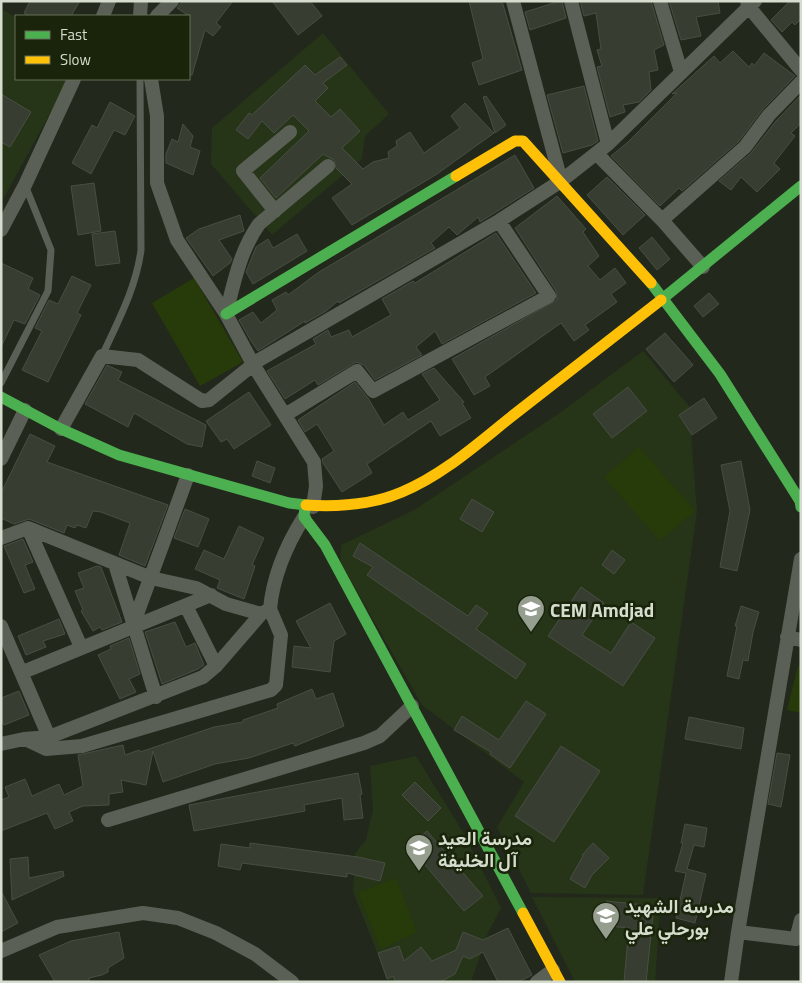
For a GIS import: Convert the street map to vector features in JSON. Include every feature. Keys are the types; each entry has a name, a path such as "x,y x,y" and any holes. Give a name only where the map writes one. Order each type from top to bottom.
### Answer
{"street":[{"path":"102,15 109,1"},
{"path":"140,15 141,1"},
{"path":"157,15 172,1"},
{"path":"513,1 561,181"},
{"path":"571,1 608,144"},
{"path":"660,1 681,72"},
{"path":"61,429 102,356 138,360 202,401 208,400 254,366 259,360 499,221 561,181 597,154 750,3 801,70"},
{"path":"1,230 25,185 74,80"},
{"path":"1,744 24,739 49,737 156,697 203,677 216,666 266,611 284,556 308,510 314,462 254,366 226,314 178,240 157,183 157,116 151,80"},
{"path":"662,220 745,147 769,115 801,82"},
{"path":"275,211 242,172 290,132"},
{"path":"226,314 515,141 523,141 561,181 663,297 720,374 800,501 801,507"},
{"path":"597,154 662,220 703,267"},
{"path":"226,314 239,259 259,224 328,166"},
{"path":"1,397 61,429 119,455 308,510 358,504 415,486 458,459 703,267 801,186"},
{"path":"285,415 357,371 373,391 548,296 499,221"},
{"path":"1,459 25,410"},
{"path":"133,625 188,475"},
{"path":"308,510 556,976 537,982"},
{"path":"1,538 28,528 151,578 196,588 226,604 266,611 280,634 276,685 271,690 82,746 46,749 24,739"},
{"path":"28,528 80,647"},
{"path":"731,982 738,932 794,639 801,559"},
{"path":"115,564 156,697"},
{"path":"23,672 133,625 211,595"},
{"path":"186,606 216,666"},
{"path":"1,626 23,672 49,737"},
{"path":"108,820 364,743 380,736 412,706"},
{"path":"1,951 57,926 143,913 178,918 216,934 255,954 292,982"},
{"path":"738,932 798,939 801,920"}],"lane":[{"path":"102,356 130,296 139,269 141,250 140,80"},
{"path":"1,382 48,291 50,276 51,250 25,185"}],"shaded area":[{"path":"1,9 15,16 15,80 68,80 1,203"},
{"path":"323,33 389,114 365,136 362,159 272,235 211,164 212,128"},
{"path":"194,278 243,362 200,386 152,303"},
{"name":"CEM Amdjad","path":"643,351 689,406 697,511 643,895 531,893 497,827 524,782 422,705 340,562 341,545 414,510 561,412"},
{"path":"639,447 695,511 660,541 604,477"},
{"path":"798,666 801,667 801,713 787,710"},
{"name":"مدرسة العيد آل الخليفة","path":"416,756 463,832 501,908 488,933 471,982 389,982 353,892 355,853 366,840 373,810 370,766"},
{"path":"396,878 417,932 381,949 358,893"},
{"name":"مدرسة الشهيد بورحلي علي","path":"532,897 661,898 655,982 575,982"}],"building":[{"path":"30,1 80,1 72,15 28,15 24,13"},
{"path":"183,1 233,1 216,23 221,27 213,36 205,30 192,75 190,75 190,15 177,8"},
{"path":"272,1 310,1 322,16 298,35"},
{"path":"469,1 502,1 522,70 479,85 472,63 483,59"},
{"path":"562,1 566,18 530,30 525,12"},
{"path":"580,1 651,1 664,45 654,50 658,70 649,72 651,90 639,102 623,105 625,112 610,117 597,67 602,66 597,50 601,49 596,13 584,16"},
{"path":"669,1 718,1 720,13 696,17 701,36 681,40"},
{"path":"790,1 801,1 801,19 795,25 792,22 782,32 771,20"},
{"path":"733,51 749,67 752,63 754,66 764,53 795,76 763,109 739,141 682,191 679,188 660,206 611,156 628,142 677,93 672,94 714,56 720,63"},
{"path":"340,57 347,65 323,83 328,88 315,101 331,117 340,109 360,131 342,148 363,169 373,162 389,158 388,152 397,146 396,141 410,132 424,153 460,128 451,116 465,103 494,133 437,174 352,225 332,198 352,184 336,168 334,160 323,154 276,198 260,178 309,131 293,115 274,133 262,121 248,139 236,130 249,113 252,115 305,65 315,75"},
{"path":"584,86 598,141 592,145 563,153 547,95"},
{"path":"1,94 31,112 10,147 1,142"},
{"path":"801,95 801,123 791,133 795,136 774,163 780,169 757,192 741,177 731,190 719,181 751,153 776,121"},
{"path":"486,96 506,125 495,133 483,97"},
{"path":"110,102 135,116 125,135 114,130 91,174 72,163 92,125 97,128"},
{"path":"183,124 193,136 190,147 200,151 193,175 166,163 166,154 172,139 178,142"},
{"path":"515,155 534,188 480,222 478,217 457,235 449,227 431,243 435,248 339,303 338,301 326,311 305,323 305,321 258,351 239,320 253,312 261,323 277,310 272,300 286,292 288,295 319,272"},
{"path":"607,177 645,215 623,235 587,195"},
{"path":"94,183 101,231 78,235 71,186"},
{"path":"557,196 586,229 583,232 599,256 588,266 600,280 615,268 626,283 611,294 617,302 585,325 589,330 574,341 561,323 485,377 490,386 474,395 452,359 557,300 556,291 515,228"},
{"path":"240,215 244,231 219,240 232,259 230,263 213,276 186,238 199,229"},
{"path":"115,231 120,263 96,266 92,234"},
{"path":"496,233 536,293 442,344 435,331 416,347 422,355 375,380 364,365 356,362 318,385 315,380 285,399 267,371 316,344 313,339 328,330 331,337 349,330 352,337 391,315 382,299 413,281 415,283"},
{"path":"297,234 307,251 253,284 246,272 256,247 268,239 273,248"},
{"path":"652,237 670,259 657,270 639,248"},
{"path":"1,263 33,278 28,289 40,295 25,324 14,320 1,347"},
{"path":"72,276 91,285 77,313 81,315 48,382 22,370 42,331 35,328 49,300 58,304"},
{"path":"709,293 719,304 703,317 694,306"},
{"path":"665,333 693,365 674,382 646,349"},
{"path":"107,365 122,372 118,380 206,425 202,447 187,444 134,413 128,427 85,404"},
{"path":"434,368 464,402 462,403 471,418 440,436 431,421 367,464 372,473 342,492 322,459 334,451 317,424 305,432 298,420 355,382 368,398 384,425 403,412 408,420 440,400 422,374"},
{"path":"628,387 647,411 612,438 593,414"},
{"path":"249,392 271,425 234,449 227,439 221,442 206,421"},
{"path":"704,398 717,418 692,435 679,415"},
{"path":"30,434 55,446 47,462 168,505 145,566 119,555 130,523 101,512 93,511 86,528 77,525 75,528 67,525 64,533 29,519 14,524 1,518 1,493"},
{"path":"257,461 275,468 270,483 252,476"},
{"path":"741,461 750,510 737,571 720,567 730,511 721,465"},
{"path":"472,499 494,512 482,532 460,519"},
{"path":"185,509 209,519 198,547 174,538"},
{"path":"239,526 264,538 252,565 255,566 244,599 217,588 220,580 195,569 204,550 224,559"},
{"path":"23,539 33,562 25,565 35,589 24,593 4,546"},
{"path":"360,543 468,616 476,605 488,613 476,629 526,664 516,679 367,575 373,567 353,556"},
{"path":"612,550 625,560 614,574 602,565"},
{"path":"97,566 101,567 122,622 102,630 100,627 93,631 81,611 83,610 75,591 84,588 78,573"},
{"path":"581,587 604,603 582,635 611,653 631,622 655,638 623,686 548,636"},
{"path":"330,603 346,634 334,641 330,672 292,667 294,646 311,648 296,621"},
{"path":"741,606 759,612 748,661 743,660 739,679 727,676 737,626 735,626"},
{"path":"59,619 65,634 43,641 46,647 26,655 18,636"},
{"path":"175,622 186,647 195,643 204,665 162,684 145,632"},
{"path":"129,638 140,674 129,679 136,692 120,699 98,655 111,649 110,646"},
{"path":"312,689 316,699 333,693 344,726 295,746 293,743 249,758 215,764 163,782 153,751 146,785 121,780 123,792 109,794 109,805 83,806 69,812 73,821 55,829 47,813 1,831 1,800 9,797 5,787 25,779 32,796 59,784 64,795 83,786 78,755 123,745 125,755 139,750 140,752 214,727 243,722 243,720 278,708 277,704"},
{"path":"19,691 29,715 4,725 1,719 1,698"},
{"path":"526,701 546,714 510,768 490,754 491,752 454,730 462,716 499,740"},
{"path":"689,717 744,728 741,749 685,739"},
{"path":"561,746 600,771 554,842 515,816"},
{"path":"777,753 790,755 781,807 768,804"},
{"path":"358,773 362,794 360,795 363,818 344,820 342,798 304,805 305,811 194,831 189,805"},
{"path":"415,782 441,808 428,821 402,795"},
{"path":"685,824 707,828 704,847 694,845 687,869 706,874 695,923 676,918 686,873 675,871 683,843 681,843"},
{"path":"427,831 483,896 464,911 409,846"},
{"path":"250,843 358,857 385,863 380,881 347,873 347,877 242,863 240,870 218,866 221,844 250,848"},
{"path":"593,843 609,858 592,875 585,888 570,879 582,855"},
{"path":"28,857 29,878 63,871 64,876 12,900 10,859"},
{"path":"1,891 18,923 1,932"},
{"path":"606,901 654,906 646,982 624,982 629,928 608,926 610,904 612,904"},
{"path":"508,928 532,975 518,982 498,982 483,952 470,959 463,956 455,974 440,982 396,982 393,976 387,979 378,953 399,946 404,961 421,947 432,961 456,950 463,932 483,940"},
{"path":"119,932 124,958 108,968 108,972 89,978 89,982 55,982 39,955 71,941"}],"traffic: fast":[{"path":"226,314 456,176"},
{"path":"661,300 801,186"},
{"path":"651,283 720,374 800,501 801,507"},
{"path":"1,397 61,429 119,455 289,503 306,505"},
{"path":"305,506 304,517 325,545 523,913"}],"traffic: slow":[{"path":"456,176 515,141 523,141 651,283"},
{"path":"306,505 330,506 379,500 402,492 432,477 472,448 661,300"},
{"path":"523,913 560,982"}],"place":[{"name":"CEM Amdjad","path":"531,633"},
{"name":"مدرسة العيد آل الخليفة","path":"419,872"},
{"name":"مدرسة الشهيد بورحلي علي","path":"606,940"}]}
